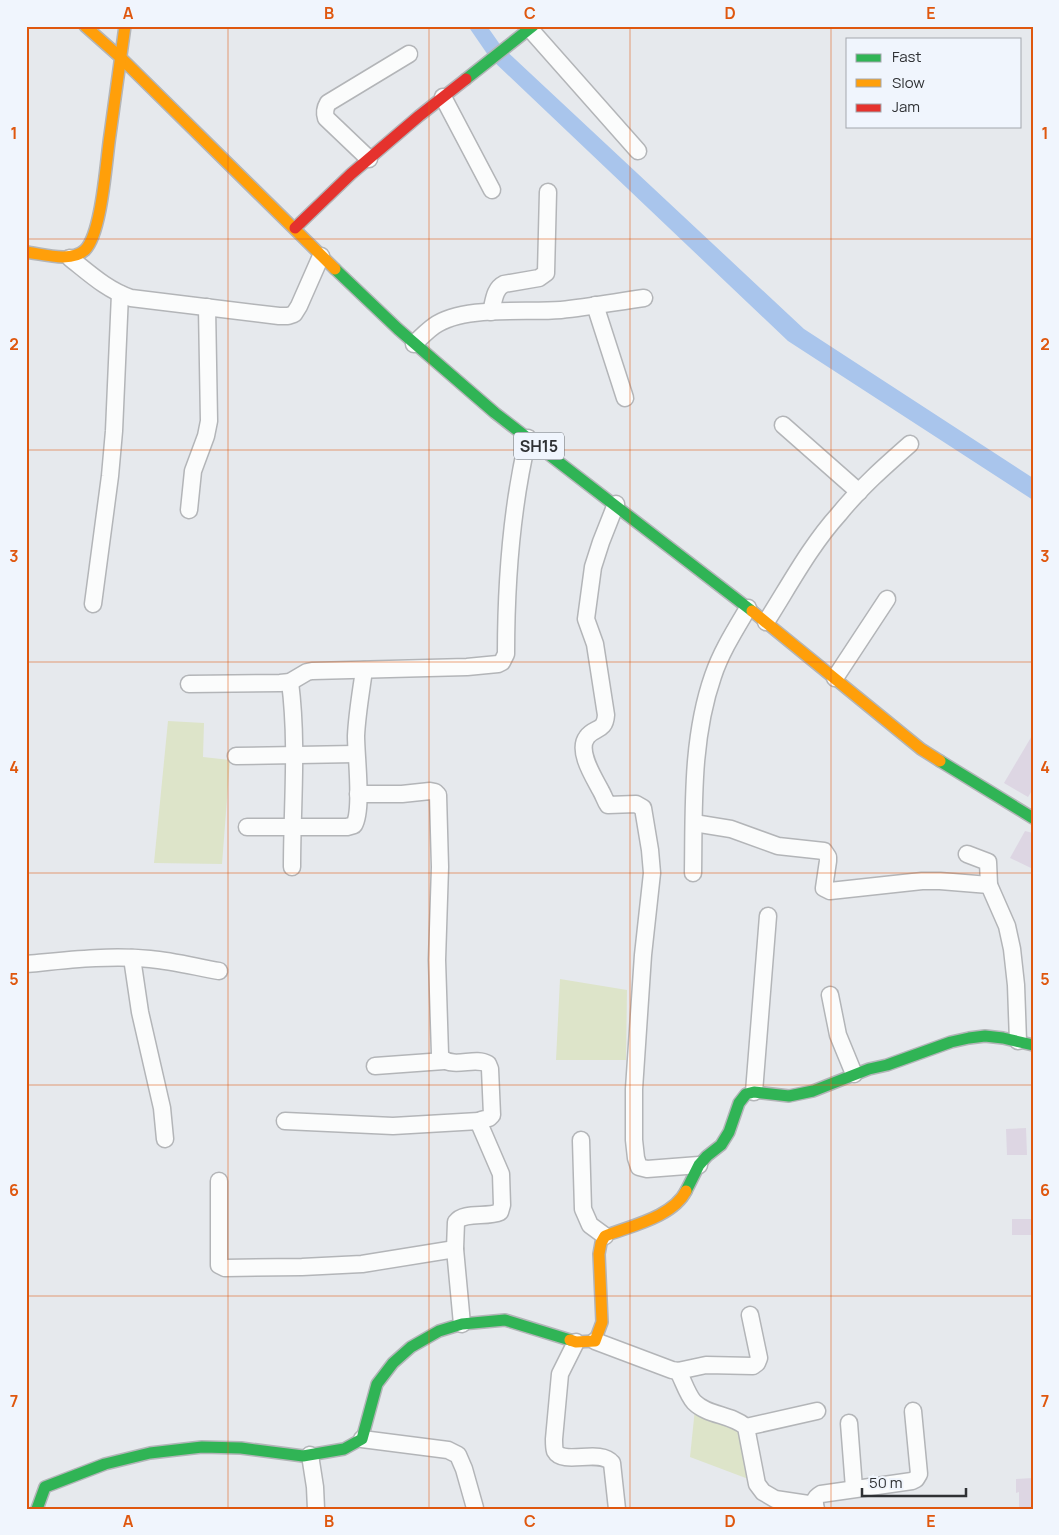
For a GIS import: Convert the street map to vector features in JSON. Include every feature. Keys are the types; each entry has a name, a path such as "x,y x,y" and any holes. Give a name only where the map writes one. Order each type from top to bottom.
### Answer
{"main road":[{"name":"SH15","path":"86,26 295,228 321,256 414,344 495,413 616,504 766,622 920,749 1031,812"},
{"path":"26,252 70,258 83,253 89,246 96,228 116,100 125,26"},
{"path":"295,228 369,159 443,97 531,28"},
{"path":"37,1509 45,1487 105,1464 150,1452 202,1448 241,1448 303,1456 344,1449 362,1439 377,1384 393,1362 411,1347 439,1331 462,1324 505,1320 576,1342 595,1341 602,1322 599,1254 601,1243 605,1236 662,1214 682,1199 699,1165 721,1145 729,1132 739,1103 746,1094 754,1092 789,1096 813,1092 854,1074 887,1065 951,1042 969,1038 985,1036 1025,1043"}],"street":[{"path":"531,28 638,151"},
{"path":"369,159 326,118 326,107 328,103 409,54"},
{"path":"443,97 492,190"},
{"path":"491,312 496,292 500,286 539,278 546,273 548,192"},
{"path":"70,258 94,278 120,294 142,300 288,316 294,314 321,256"},
{"path":"93,604 114,431 120,294"},
{"path":"414,344 434,326 458,316 491,312 560,310 644,298"},
{"path":"595,305 625,398"},
{"path":"189,510 193,471 206,436 209,421 207,307"},
{"path":"783,425 859,492"},
{"path":"189,684 290,682 312,671 467,667 502,662 506,654 507,575 511,530 516,491 528,438"},
{"path":"766,622 814,546 838,514 873,477 910,444"},
{"path":"616,504 600,542 593,567 586,619 595,644 606,721 600,728 588,735 584,746 588,770 608,806 636,804 643,808 651,856 652,874 643,956 634,1089 636,1158 639,1166 647,1169 699,1165"},
{"path":"835,678 887,599"},
{"path":"692,873 694,774 707,699 713,676 748,608"},
{"path":"247,827 351,827 356,823 358,715 364,670"},
{"path":"290,682 295,755 292,867"},
{"path":"236,756 356,754"},
{"path":"358,794 402,794 430,791 438,795 440,867 437,960 439,1047 441,1058 444,1060"},
{"path":"694,823 714,825 744,832 778,846 824,851 828,856 824,888 830,891 922,881 989,885"},
{"path":"967,854 988,862 989,885 1007,926 1012,949 1025,1043"},
{"path":"754,1092 768,916"},
{"path":"26,964 90,958 132,958 168,961 219,972"},
{"path":"132,958 140,1012 162,1108 165,1139"},
{"path":"830,995 838,1035 854,1074"},
{"path":"285,1121 393,1126 479,1121 490,1118 492,1115 490,1069 488,1064 481,1062 454,1063 444,1060 375,1066"},
{"path":"462,1324 455,1249 455,1225 457,1219 462,1216 500,1212 502,1205 501,1174 479,1121"},
{"path":"581,1140 583,1209 590,1225 605,1236"},
{"path":"219,1181 219,1265 225,1268 362,1264 455,1249"},
{"path":"595,1341 672,1370 706,1365 753,1366 757,1364 759,1358 750,1315"},
{"path":"576,1342 560,1374 554,1450 558,1455 565,1457 602,1457 608,1459 612,1463 617,1509"},
{"path":"678,1370 690,1397 701,1408 740,1422 746,1427 756,1484 763,1492 774,1499 815,1507 816,1497 821,1494 916,1479 919,1474 913,1411"},
{"path":"746,1427 817,1411"},
{"path":"849,1424 854,1488"},
{"path":"362,1439 448,1450 458,1455 475,1508"},
{"path":"310,1455 316,1509"}],"green space":[{"path":"168,721 204,723 203,757 230,760 222,864 154,863"},
{"path":"560,979 627,990 626,1060 556,1060"},
{"path":"696,1399 755,1421 751,1480 690,1457"}],"water":[{"path":"468,26 487,26 501,46 804,329 1033,478 1033,500 788,341 490,58"}],"building":[{"path":"1033,734 1033,789 1028,797 1004,783"},
{"path":"1025,831 1033,833 1033,869 1010,858"},
{"path":"1026,1128 1027,1155 1007,1155 1006,1129"},
{"path":"1012,1219 1033,1219 1033,1235 1012,1235"},
{"path":"1033,1478 1033,1509 1019,1509 1019,1492 1016,1493 1016,1479"}],"traffic: fast":[{"path":"466,79 533,26"},
{"path":"335,269 398,329 495,413 752,611"},
{"path":"940,761 1033,818"},
{"path":"686,1191 699,1165 721,1145 729,1132 739,1103 746,1094 754,1092 789,1096 813,1091 869,1069 887,1065 951,1042 969,1038 985,1036 1033,1045"},
{"path":"37,1509 45,1487 105,1464 150,1453 202,1447 241,1448 303,1456 344,1449 362,1439 377,1384 393,1363 411,1347 439,1331 462,1324 505,1320 570,1340"}],"traffic: slow":[{"path":"85,26 120,57 335,269"},
{"path":"26,252 57,257 72,256 85,250 91,241 96,229 102,196 125,26"},
{"path":"752,611 921,749 940,761"},
{"path":"570,1340 576,1342 595,1341 602,1322 599,1254 601,1243 605,1236 650,1220 661,1214 680,1200 686,1191"}],"traffic: jam":[{"path":"295,228 351,174 466,79"}]}
